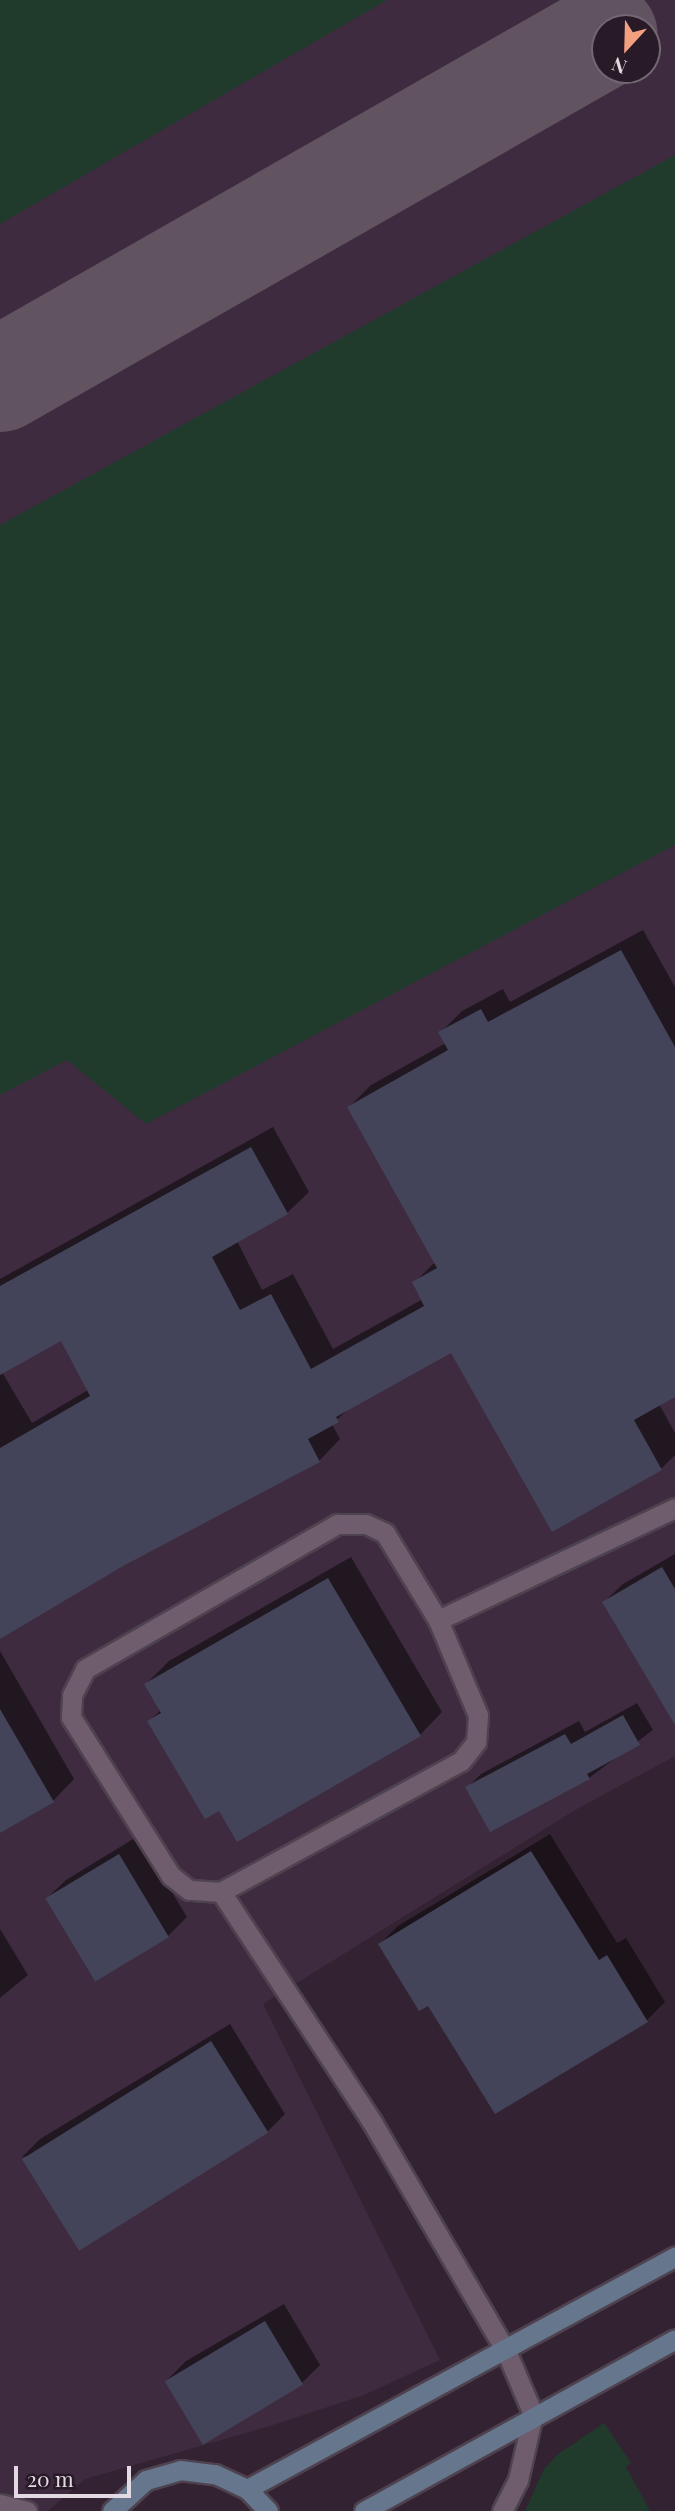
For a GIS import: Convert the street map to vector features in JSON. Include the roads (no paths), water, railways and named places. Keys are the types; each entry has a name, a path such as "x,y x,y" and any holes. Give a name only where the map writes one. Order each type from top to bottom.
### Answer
{"main road":[{"path":"247,2489 506,2351 675,2257"},
{"path":"364,2511 533,2414 675,2339"},
{"path":"112,2511 146,2480 180,2470 215,2474 247,2489 268,2511"}],"lane":[{"path":"438,1620 675,1508"},
{"path":"337,1524 366,1524 385,1533 438,1620 478,1715 476,1742 461,1760 220,1892 189,1890 171,1876 71,1717 72,1695 85,1670 337,1524"},
{"path":"220,1892 372,2122 506,2351 533,2414 518,2480 502,2511"},
{"path":"0,2504 27,2511"}]}
